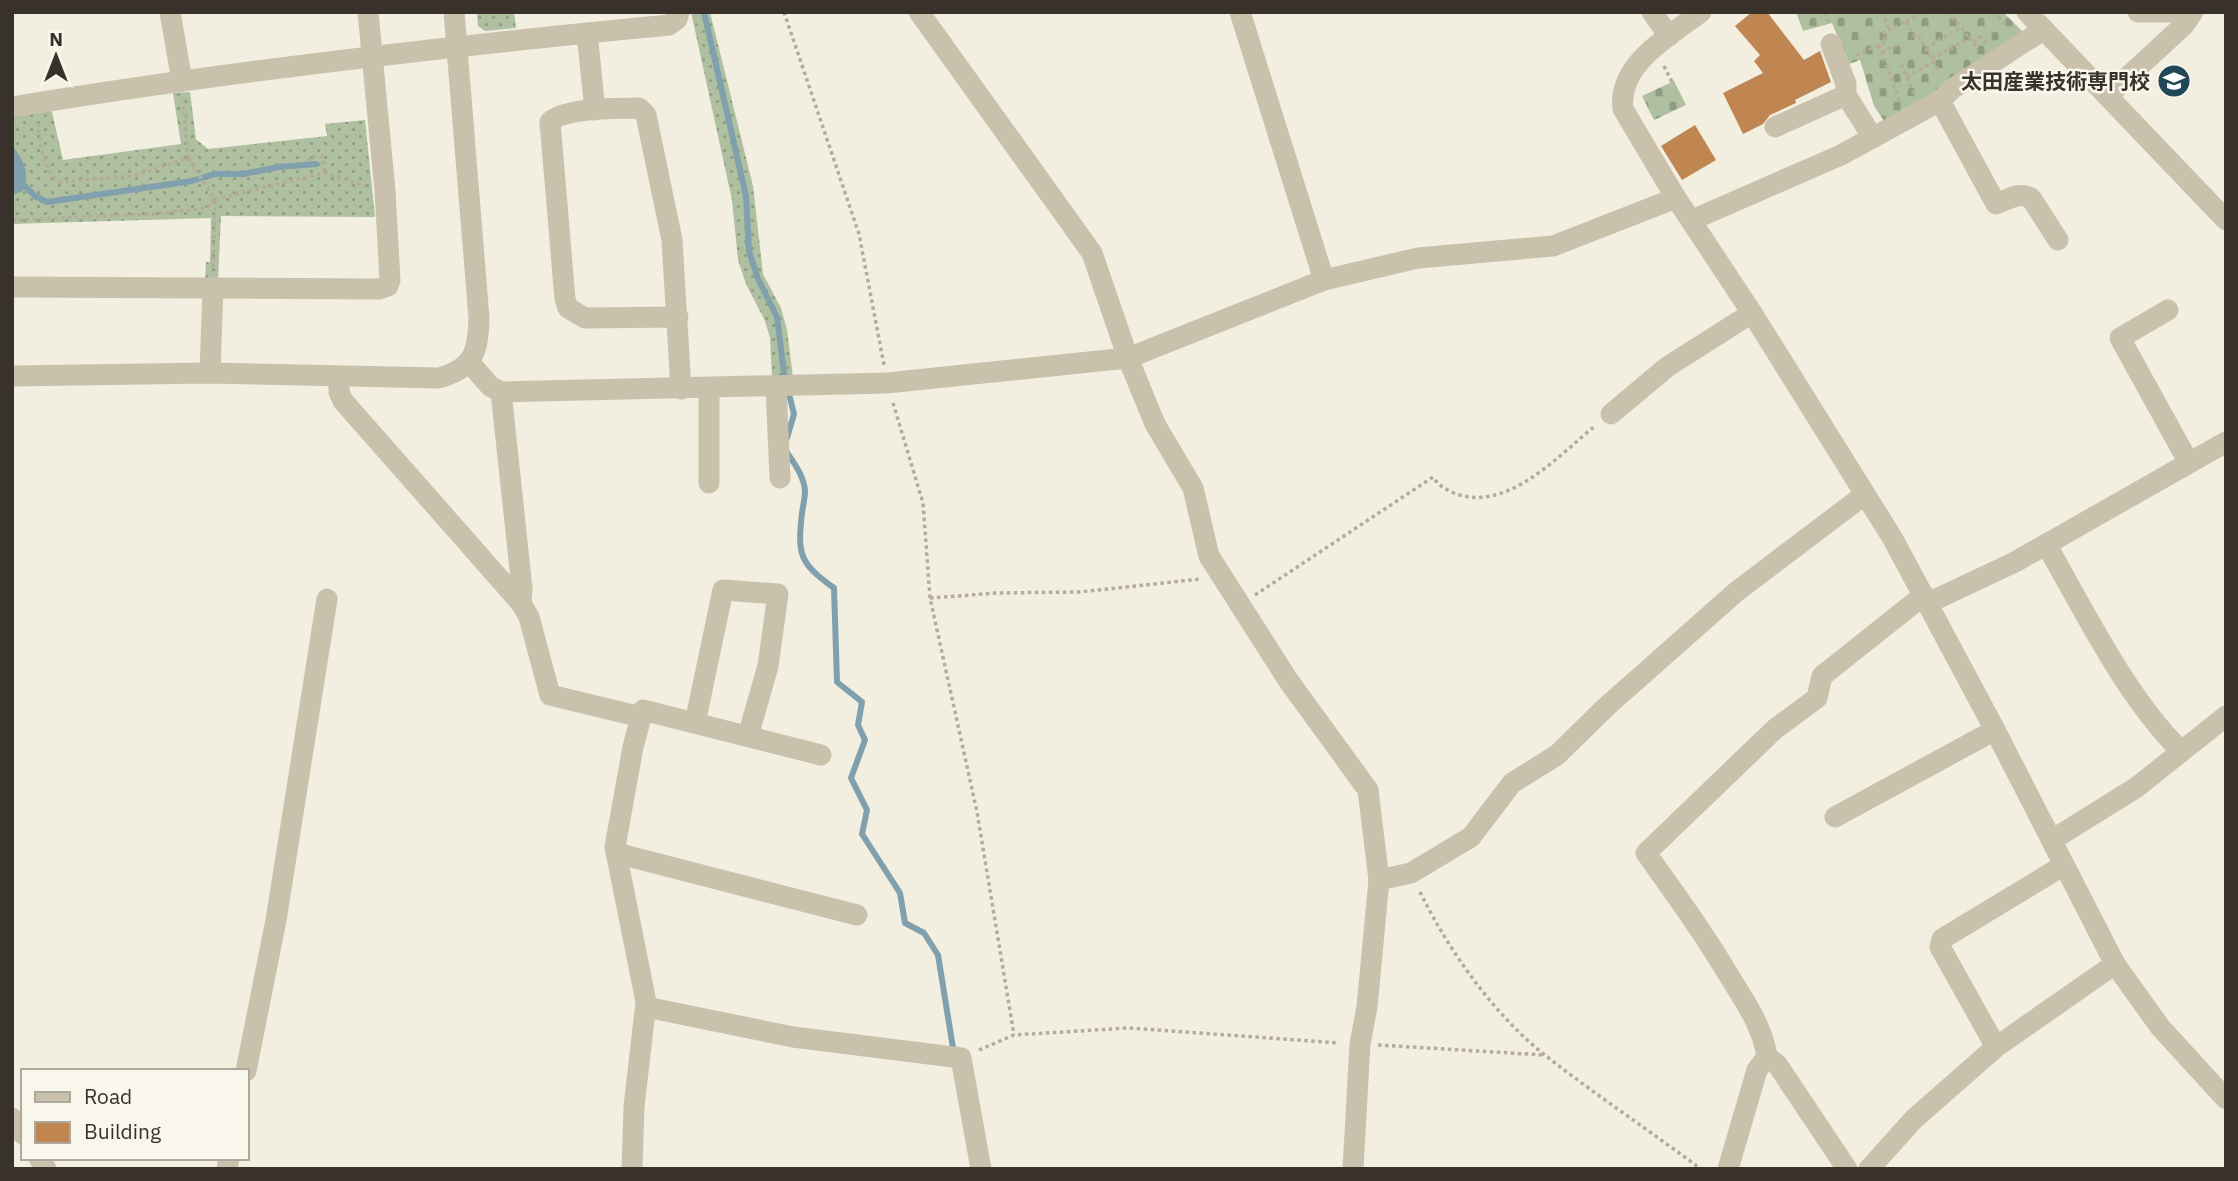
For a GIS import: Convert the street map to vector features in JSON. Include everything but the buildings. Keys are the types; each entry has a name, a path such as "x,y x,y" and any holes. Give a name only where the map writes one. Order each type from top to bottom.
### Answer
{"street":[{"path":"170,12 182,81"},
{"path":"12,287 379,289 388,286 390,280 385,191 368,12"},
{"path":"12,376 210,373 439,378 453,374 469,362 476,351 479,318 454,12"},
{"path":"12,107 372,55 669,25 677,19 679,12"},
{"path":"919,12 1092,253 1128,358 1155,424 1193,488 1209,556 1288,680 1368,790 1379,880 1367,1007 1360,1044 1353,1169"},
{"path":"1240,12 1324,280"},
{"path":"1652,12 1669,36"},
{"path":"1701,12 1636,66 1624,84 1621,96 1623,109 1676,198 1752,313 1893,539 2115,964 2160,1027 2226,1099"},
{"path":"2027,12 2226,220"},
{"path":"2138,12 2181,12"},
{"path":"2107,96 2184,25 2193,12"},
{"path":"1692,220 1804,173 1873,138 1935,95 1952,89 2043,30"},
{"path":"587,33 595,110"},
{"path":"1835,54 1846,84 1846,95 1873,138"},
{"path":"1775,127 1846,95"},
{"path":"1935,95 1996,204 2021,194 2026,195 2031,198 2057,240"},
{"path":"678,317 586,318 568,308 558,232 550,122 563,114 639,108 646,115 672,240 678,317 681,389"},
{"path":"469,362 490,386 501,392 887,383 1128,358 1324,280 1418,258 1553,246 1676,198"},
{"path":"210,373 212,287"},
{"path":"2168,310 2120,338 2189,463"},
{"path":"1611,414 1667,367 1752,313"},
{"path":"339,376 343,401 520,603 529,617 550,695 641,717"},
{"path":"776,387 780,478"},
{"path":"709,388 709,483"},
{"path":"501,392 522,588 520,603"},
{"path":"1847,1169 1777,1064 1767,1057 1753,1014 1700,928 1646,853 1775,729 1817,698 1822,676 1926,599 2015,562 2226,442"},
{"path":"1379,880 1411,873 1471,837 1512,783 1557,755 1606,707 1736,592 1864,495"},
{"path":"2046,544 2108,652 2158,726 2180,750"},
{"path":"695,723 723,590 778,594 768,666 748,736"},
{"path":"246,1069 276,920 327,599"},
{"path":"632,1169 634,1107 646,1007 615,847 628,772 643,710 821,755"},
{"path":"2052,840 2137,787 2180,750 2226,716"},
{"path":"1835,817 1995,730"},
{"path":"617,853 857,915"},
{"path":"1996,1047 1940,947 1942,939 2064,865"},
{"path":"1869,1169 1914,1119 1996,1047 2115,964"},
{"path":"646,1007 793,1037 961,1058 981,1169"},
{"path":"1728,1169 1756,1070 1767,1057"}],"path":[{"path":"784,12 859,234 887,383 923,503 930,598 977,812 1014,1035"},
{"path":"1882,12 1890,30"},
{"path":"1835,54 1886,42 1882,34 1924,12"},
{"path":"1947,12 1977,47"},
{"path":"1993,12 2012,32"},
{"path":"1906,21 1933,61 1935,95"},
{"path":"1926,48 1961,27"},
{"path":"1973,42 1980,37 1991,49"},
{"path":"1908,77 1969,38"},
{"path":"1879,45 1899,100 1896,102 1900,111"},
{"path":"1882,52 1898,45"},
{"path":"1901,65 1907,79 1935,95"},
{"path":"1664,66 1672,82"},
{"path":"182,81 188,158 215,199 212,287"},
{"path":"35,103 46,160 51,175 60,182 134,176 188,158"},
{"path":"308,161 313,156 323,157 324,173"},
{"path":"12,220 154,215 207,208 215,199 324,173 385,191"},
{"path":"1240,605 1433,477 1440,486 1461,495 1483,498 1502,493 1522,485 1611,414"},
{"path":"930,598 997,593 1079,592 1221,576"},
{"path":"1411,873 1461,963 1498,1009 1544,1055 1701,1169"},
{"path":"961,1058 1014,1035 1128,1028 1544,1055"}],"green space":[{"path":"477,12 514,12 516,28 485,31 478,26"},
{"path":"691,12 710,12 753,186 763,274 781,308 787,330 793,377 772,376 770,338 738,260 732,200"},
{"path":"1796,12 2003,12 2023,32 1947,86 1886,124 1874,106 1860,60 1849,64 1832,23 1803,31"},
{"path":"1674,81 1686,105 1654,120 1642,96"},
{"path":"190,92 196,139 208,149 327,136 325,124 365,120 375,217 221,216 218,280 205,279 206,262 210,262 211,218 12,224 12,115 51,108 63,160 181,144 173,93"}],"water":[{"path":"12,145 23,162 26,178 23,191 12,195"}],"waterway":[{"path":"704,12 746,196 749,251 758,279 777,317 784,374 794,414 787,438"},
{"path":"25,186 35,196 47,202 192,181 214,174 243,174 316,164"},
{"path":"786,451 804,485 800,539 803,557 814,572 834,588 837,682 862,702 858,725 865,740 851,778 867,810 862,834 900,893 905,923 924,933 938,955 954,1054"}],"place":[{"name":"太田産業技術専門校","path":"2174,81"}]}
